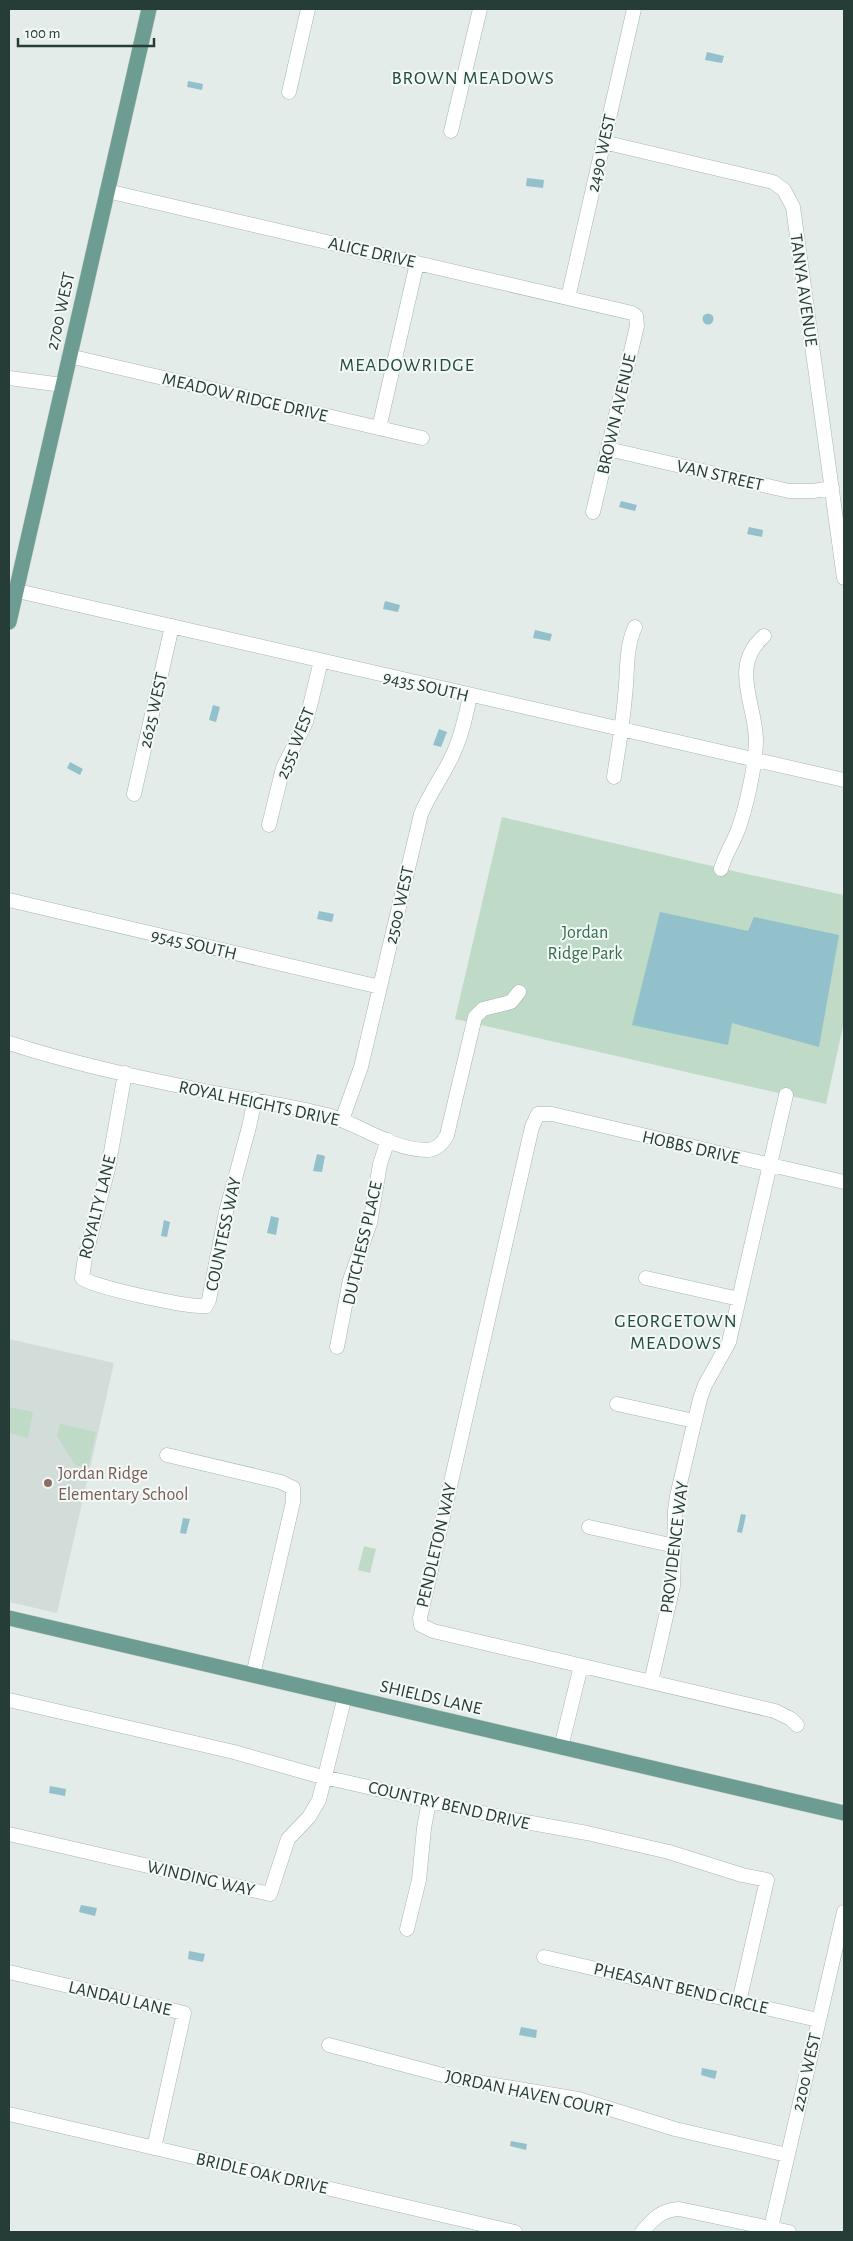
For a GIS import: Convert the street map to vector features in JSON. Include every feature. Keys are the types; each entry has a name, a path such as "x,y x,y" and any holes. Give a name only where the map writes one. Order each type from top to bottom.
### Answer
{"main road":[{"name":"2700 WEST","path":"9,622 12,590 63,386 149,9"},
{"name":"SHIELDS LANE","path":"9,1618 844,1813"}],"street":[{"path":"289,92 308,9"},
{"path":"451,131 480,9"},
{"name":"2490 WEST","path":"568,298 634,9"},
{"name":"TANYA AVENUE","path":"603,142 773,182 788,195 793,207 844,578"},
{"name":"ALICE DRIVE","path":"107,190 630,312 636,316"},
{"path":"379,428 417,263"},
{"name":"BROWN AVENUE","path":"593,512 637,326 636,316"},
{"name":"MEADOW RIDGE DRIVE","path":"69,356 422,438"},
{"path":"9,378 63,386"},
{"name":"VAN STREET","path":"608,449 789,490 813,491 832,488"},
{"name":"9435 SOUTH","path":"12,590 844,780"},
{"name":"2625 WEST","path":"134,794 172,626"},
{"path":"614,776 625,697 628,652 630,639 635,627"},
{"path":"721,868 738,830 754,760 755,732 749,705 746,677 752,650 764,636"},
{"name":"2555 WEST","path":"269,825 282,768 306,722 321,661"},
{"name":"2500 WEST","path":"342,1120 361,1067 421,814 436,782 454,754 464,726 470,696"},
{"name":"9545 SOUTH","path":"9,900 380,987"},
{"name":"ROYAL HEIGHTS DRIVE","path":"9,1043 50,1056 208,1092 255,1099 342,1120 388,1140 428,1150 437,1147 444,1141 449,1129 475,1017 483,1008 511,1002 519,992"},
{"name":"ROYALTY LANE","path":"125,1073 108,1169 85,1257 82,1278 97,1285 142,1295"},
{"name":"PROVIDENCE WAY","path":"651,1682 673,1586 675,1511 694,1421 705,1385 729,1342 786,1095"},
{"name":"COUNTESS WAY","path":"142,1295 193,1306 206,1306 211,1294 226,1212 255,1099"},
{"name":"HOBBS DRIVE","path":"538,1114 552,1114 844,1182"},
{"name":"PENDLETON WAY","path":"538,1114 532,1127 420,1618 421,1625 432,1631 775,1710 791,1718 797,1725"},
{"name":"DUTCHESS PLACE","path":"337,1347 350,1280 370,1223 380,1164 388,1140"},
{"path":"646,1278 739,1299"},
{"path":"618,1404 694,1421"},
{"path":"167,1455 281,1482 293,1488 293,1502 253,1675"},
{"path":"589,1527 674,1546"},
{"path":"561,1747 581,1666"},
{"name":"WINDING WAY","path":"9,1834 270,1894 288,1839 315,1809 326,1777 344,1696"},
{"name":"COUNTRY BEND DRIVE","path":"9,1700 234,1752 326,1777 523,1823 587,1833 669,1852 742,1875 767,1880 740,2002"},
{"path":"407,1929 418,1880 429,1801"},
{"name":"2200 WEST","path":"770,2231 844,1912"},
{"name":"PHEASANT BEND CIRCLE","path":"544,1957 818,2020"},
{"name":"LANDAU LANE","path":"9,1972 184,2013 154,2148"},
{"name":"JORDAN HAVEN COURT","path":"329,2045 454,2078 578,2099 659,2124 787,2155"},
{"name":"BRIDLE OAK DRIVE","path":"9,2114 515,2232"},
{"path":"642,2232 660,2213 669,2209 679,2209 770,2231 790,2232"}],"shaded area":[{"name":"Jordan Ridge Elementary School","path":"9,1339 114,1363 57,1613 9,1602"}],"green space":[{"name":"Jordan Ridge Park","path":"502,817 844,895 844,1022 826,1104 455,1019"},
{"path":"9,1407 33,1412 28,1438 9,1433"},
{"path":"60,1424 96,1432 88,1468 75,1465 57,1436"},
{"path":"364,1546 376,1549 370,1573 358,1570"}],"water":[{"path":"707,52 724,56 722,63 705,60"},
{"path":"188,81 203,84 202,90 187,87"},
{"path":"527,178 544,180 543,188 526,186"},
{"path":"706,314 710,314 713,319 712,323 706,324 703,321 703,317"},
{"path":"621,501 637,505 635,511 619,507"},
{"path":"749,527 763,530 762,537 747,534"},
{"path":"385,601 400,605 398,612 383,609"},
{"path":"535,630 552,634 550,641 533,638"},
{"path":"213,705 220,707 216,722 209,720"},
{"path":"439,729 447,732 441,747 433,745"},
{"path":"70,762 83,769 80,775 67,768"},
{"path":"319,911 334,914 332,922 317,919"},
{"path":"660,912 748,931 754,917 839,935 819,1047 732,1023 728,1045 632,1025"},
{"path":"317,1154 325,1156 322,1172 313,1171"},
{"path":"271,1216 279,1218 276,1235 267,1233"},
{"path":"164,1220 170,1222 167,1237 161,1236"},
{"path":"741,1514 746,1515 742,1533 737,1532"},
{"path":"183,1518 190,1519 186,1534 180,1533"},
{"path":"50,1786 66,1789 65,1796 49,1793"},
{"path":"81,1905 97,1908 95,1916 79,1912"},
{"path":"189,1951 205,1954 203,1962 188,1959"},
{"path":"521,2027 537,2030 536,2038 519,2035"},
{"path":"702,2068 717,2071 715,2079 701,2075"},
{"path":"511,2141 527,2144 526,2150 510,2146"}],"place":[{"name":"Jordan Ridge Elementary School","path":"48,1483"}],"district":[{"name":"BROWN MEADOWS","path":"473,77"},
{"name":"MEADOWRIDGE","path":"407,364"},
{"name":"GEORGETOWN MEADOWS","path":"676,1331"}]}
